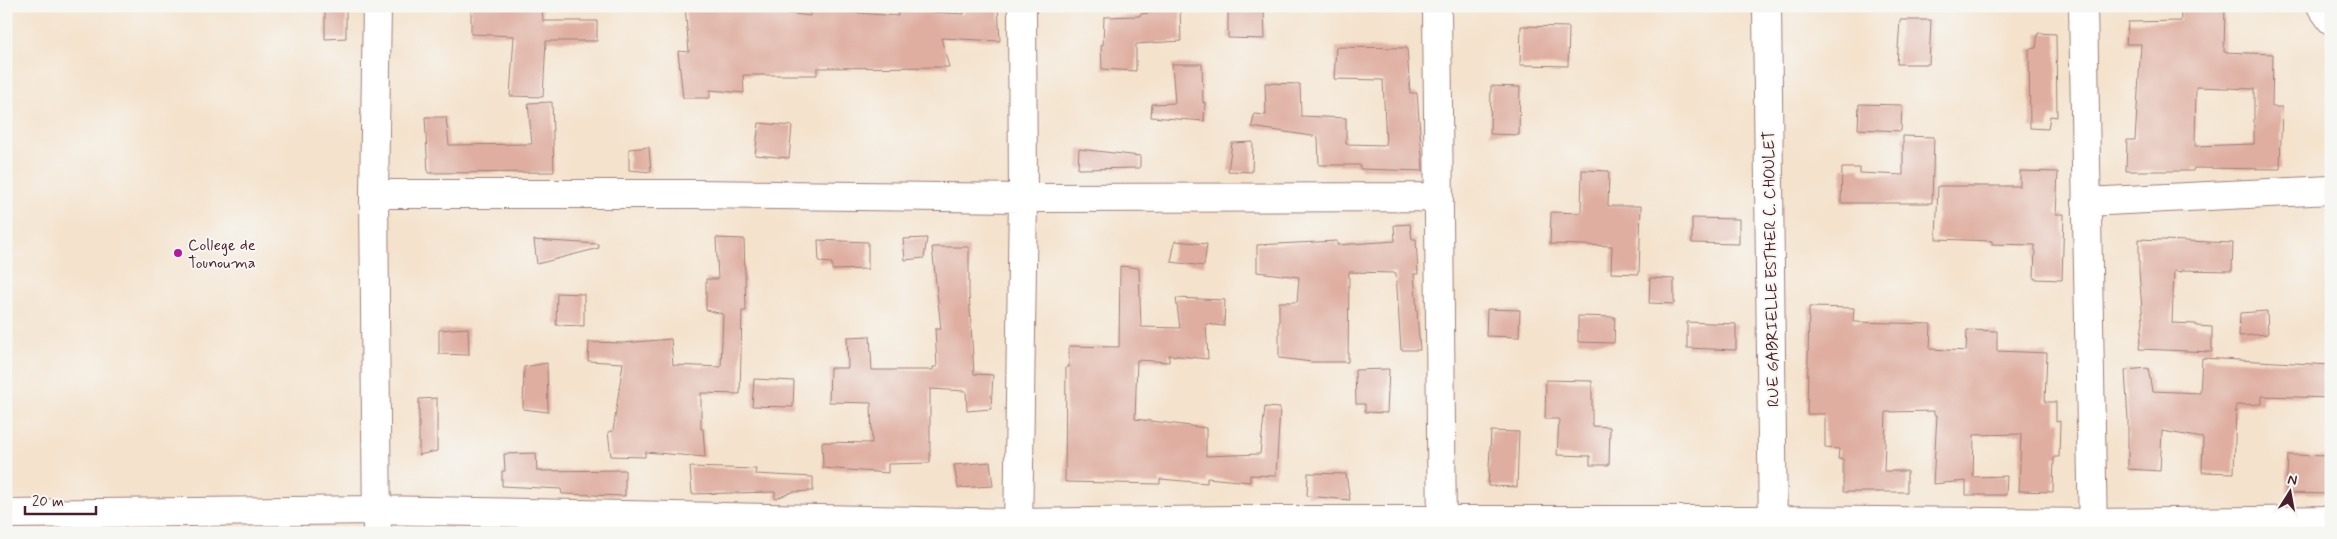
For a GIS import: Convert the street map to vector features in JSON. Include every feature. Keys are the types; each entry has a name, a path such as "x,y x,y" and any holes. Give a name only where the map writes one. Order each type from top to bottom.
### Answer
{"street":[{"path":"377,6 374,194 377,521"},
{"path":"1018,528 1023,198 1022,6"},
{"path":"1437,6 1442,527"},
{"name":"RUE GABRIELLE ESTHER C. CHOULET","path":"1766,6 1773,526"},
{"path":"2083,6 2093,528"},
{"path":"2321,6 2331,20"},
{"path":"2086,202 2331,190"},
{"path":"374,194 695,194 1023,198 1438,197"},
{"path":"6,514 68,523 377,521 1018,528 1230,520 1442,527 1773,526 2093,528 2331,520"}],"building":[{"path":"325,6 346,6 346,38 325,39"},
{"path":"471,6 542,6 543,21 597,21 597,41 546,41 543,97 510,96 514,36 471,34"},
{"path":"685,6 733,6 734,10 763,10 810,16 810,7 858,7 858,13 898,16 898,10 964,14 964,9 978,10 978,6 998,6 1000,41 941,38 949,67 817,68 817,75 743,75 744,93 710,90 710,98 683,98 678,51 689,52"},
{"path":"1150,6 1180,6 1181,41 1136,44 1136,71 1102,69 1101,45 1103,45 1104,17 1140,16 1140,14 1150,13"},
{"path":"2180,6 2225,6 2224,52 2273,54 2272,107 2282,107 2280,169 2194,168 2193,171 2126,171 2127,140 2135,140 2141,44 2126,44 2128,22 2181,21","holes":["2196,87 2254,89 2254,144 2195,146"]},
{"path":"1264,10 1265,39 1228,38 1228,11"},
{"path":"1900,20 1931,20 1929,64 1897,64"},
{"path":"1521,26 1569,27 1568,66 1520,65"},
{"path":"2038,33 2056,34 2057,117 2050,116 2048,129 2030,128 2029,49 2036,48"},
{"path":"1336,47 1407,48 1410,93 1417,93 1423,171 1360,169 1360,165 1319,165 1318,137 1252,127 1254,114 1266,115 1265,83 1300,84 1301,116 1346,118 1346,144 1386,145 1383,80 1334,79"},
{"path":"1172,64 1202,64 1203,103 1205,102 1204,121 1151,117 1152,104 1175,103"},
{"path":"1491,86 1520,87 1519,135 1490,134"},
{"path":"552,102 554,172 428,173 425,117 446,117 449,145 532,144 528,103"},
{"path":"1859,104 1902,105 1901,131 1858,129"},
{"path":"759,123 792,126 789,158 755,155"},
{"path":"1903,136 1934,137 1932,203 1841,203 1842,168 1860,168 1860,173 1903,175"},
{"path":"1253,142 1252,172 1228,171 1232,143"},
{"path":"649,147 651,172 629,170 629,149"},
{"path":"1079,149 1140,156 1140,168 1078,169"},
{"path":"1582,170 1609,171 1608,206 1641,206 1639,274 1611,273 1612,246 1550,244 1551,212 1581,213"},
{"path":"2020,171 2058,172 2056,214 2064,214 2062,280 2034,279 2035,245 1992,244 1992,241 1936,239 1938,186 2020,186"},
{"path":"1692,218 1739,219 1739,244 1692,243"},
{"path":"1410,224 1412,239 1416,239 1418,274 1414,274 1420,350 1401,350 1396,273 1349,272 1348,362 1312,362 1279,358 1279,302 1297,302 1299,277 1257,272 1257,245 1337,241 1337,245 1395,241 1394,225"},
{"path":"716,238 744,239 746,311 742,311 740,394 701,393 701,429 703,429 705,457 645,452 645,457 611,456 608,432 613,431 623,363 588,361 589,342 623,343 671,339 673,365 721,367 723,314 706,310 706,279 718,279"},
{"path":"927,238 924,258 905,260 903,239"},
{"path":"2139,239 2233,243 2232,271 2174,271 2172,323 2212,327 2212,352 2139,349 2143,322 2139,272"},
{"path":"534,240 598,244 599,248 537,264"},
{"path":"818,240 868,242 868,269 832,270 832,263 819,262"},
{"path":"1175,241 1207,244 1204,266 1171,262"},
{"path":"932,247 969,247 969,293 974,374 993,375 991,409 967,411 966,391 930,389 930,463 888,464 888,473 823,468 822,442 872,443 871,403 829,402 830,368 848,368 847,337 870,336 872,370 933,370 933,367 937,367 935,329 941,329"},
{"path":"1120,266 1139,268 1141,327 1180,328 1176,298 1225,300 1224,326 1206,324 1208,359 1169,355 1169,362 1137,360 1135,419 1206,428 1206,456 1260,454 1265,407 1280,408 1276,476 1250,475 1250,482 1207,478 1207,483 1160,479 1160,484 1065,482 1066,367 1069,367 1069,346 1119,347"},
{"path":"1650,278 1674,279 1674,304 1649,303"},
{"path":"557,293 584,294 584,326 556,325"},
{"path":"1809,307 1854,308 1853,322 1931,324 1930,349 1966,351 1967,330 1997,331 1997,351 2047,353 2045,402 2056,402 2056,422 2060,421 2059,457 2054,457 2053,492 2019,491 2021,434 1974,435 1973,477 2007,476 2006,495 1966,495 1966,481 1933,484 1937,415 1934,415 1934,411 1886,412 1884,471 1907,471 1907,492 1843,492 1843,459 1838,459 1839,449 1825,448 1825,414 1807,414"},
{"path":"1487,309 1520,310 1519,337 1486,336"},
{"path":"2267,311 2268,334 2239,336 2240,313"},
{"path":"1578,316 1615,317 1614,343 1578,342"},
{"path":"1687,322 1736,324 1736,350 1687,348"},
{"path":"468,328 469,355 439,354 439,330"},
{"path":"2202,358 2331,365 2331,398 2262,396 2262,404 2236,405 2234,473 2202,472 2203,438 2162,431 2160,471 2128,469 2125,370 2148,368 2152,391 2200,393"},
{"path":"547,363 548,412 523,409 524,367"},
{"path":"1389,369 1387,413 1365,412 1365,404 1356,404 1355,370"},
{"path":"754,379 794,381 793,407 752,406"},
{"path":"1546,380 1592,381 1592,426 1610,427 1609,465 1590,465 1590,456 1557,455 1559,419 1545,419"},
{"path":"437,398 437,451 419,455 419,399"},
{"path":"1491,431 1519,432 1517,487 1488,486"},
{"path":"536,453 537,471 625,470 625,496 562,494 561,489 502,486 502,471 505,471 504,454"},
{"path":"2288,455 2331,456 2331,494 2286,493"},
{"path":"990,462 993,486 958,488 954,465"},
{"path":"690,467 756,469 755,474 813,477 813,491 792,492 775,499 775,492 692,494"},
{"path":"1308,473 1346,474 1350,500 1307,496"}],"place":[{"name":"College de Tounouma","path":"178,253"}]}
